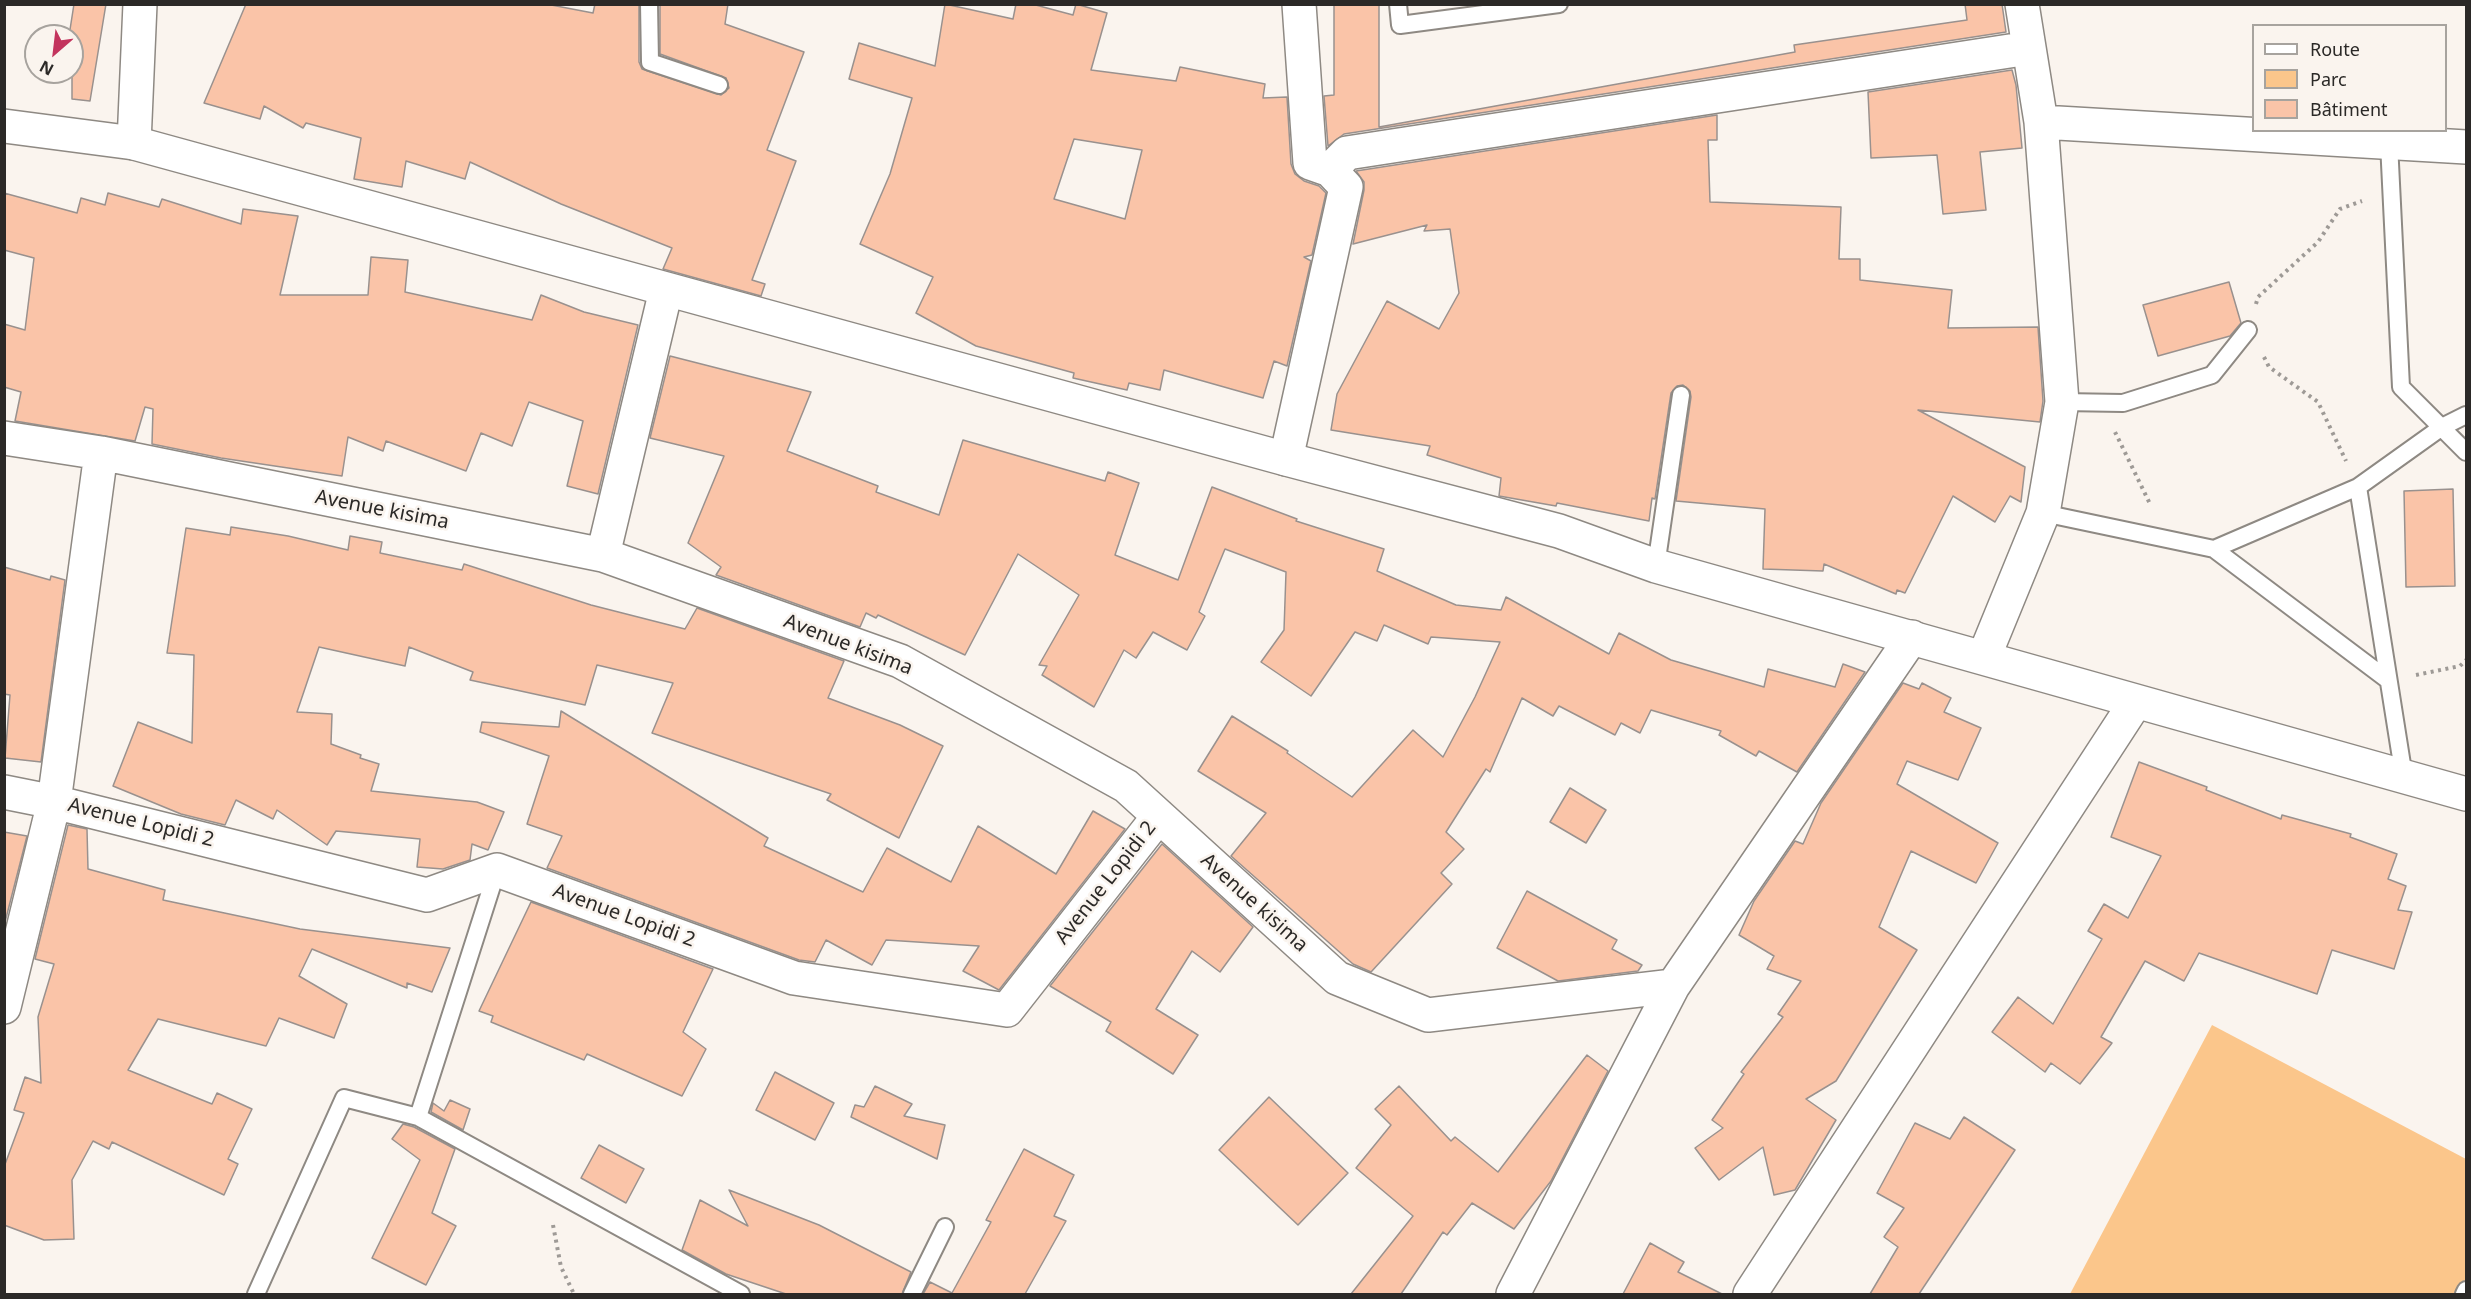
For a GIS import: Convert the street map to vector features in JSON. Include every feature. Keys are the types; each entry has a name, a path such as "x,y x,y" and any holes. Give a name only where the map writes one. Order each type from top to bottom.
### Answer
{"street":[{"path":"134,143 141,4"},
{"path":"1286,459 1346,187 1330,170 1310,163 1299,4"},
{"path":"1984,657 2043,513 2062,402 2041,122 2022,4"},
{"path":"1330,170 1347,153 2029,48"},
{"path":"2041,122 2466,147"},
{"path":"4,126 134,143 1286,459 1559,531 1656,566 1984,657 2135,703 2466,794"},
{"path":"603,555 666,290"},
{"name":"Avenue kisima","path":"4,438 101,453 603,555 900,661 1126,786 1337,978 1428,1015 1673,986"},
{"path":"4,1006 54,802 101,453"},
{"path":"1513,1294 1673,986 1912,637"},
{"path":"1750,1294 2135,703"},
{"name":"Avenue Lopidi 2","path":"4,792 54,802 427,895 497,870 794,978 1007,1010 1159,816"}],"lane":[{"path":"649,4 650,62 719,86"},
{"path":"1398,4 1400,25 1559,4"},
{"path":"2388,143 2401,387 2466,452"},
{"path":"2062,402 2123,403 2212,375 2248,330"},
{"path":"1656,566 1681,395"},
{"path":"2214,549 2358,487 2442,427 2466,416"},
{"path":"2358,487 2404,777"},
{"path":"2043,513 2214,549 2388,680"},
{"path":"418,1117 497,870"},
{"path":"256,1294 344,1098 418,1117 741,1294"},
{"path":"912,1294 945,1227"},
{"path":"2464,1294 2466,1290"}],"path":[{"path":"2358,487 2318,402 2269,367 2248,330 2258,297 2318,242 2340,209 2391,189"},
{"path":"2101,403 2167,539"},
{"path":"2388,680 2460,666 2466,660"},
{"path":"521,1172 551,1213 561,1267 574,1294"}],"green space":[{"path":"2212,1025 2466,1159 2466,1294 2070,1294"}],"building":[{"path":"74,4 106,4 90,101 72,99 72,84 84,84 84,24 71,24"},
{"path":"246,4 546,4 593,13 595,4 639,4 639,62 642,69 721,95 729,88 726,78 660,54 660,4 728,4 725,24 804,52 767,150 796,161 752,280 765,284 761,296 663,269 672,248 561,204 470,162 465,179 406,161 402,187 354,179 361,138 306,123 303,128 264,106 260,119 204,103"},
{"path":"945,4 1013,19 1016,4 1032,4 1073,15 1076,4 1107,13 1091,70 1176,81 1180,67 1265,84 1263,98 1287,97 1291,164 1295,174 1304,181 1319,186 1326,193 1312,255 1304,257 1311,261 1287,366 1274,361 1263,398 1164,370 1160,390 1129,383 1127,390 1073,378 1074,373 976,346 916,313 933,277 860,244 890,174 912,98 849,79 859,43 935,66","holes":["1074,139 1142,150 1125,219 1054,199"]},
{"path":"1334,4 1379,4 1379,127 1795,52 1794,45 1967,20 1965,4 2002,4 2006,32 1344,134 1328,146 1324,96 1334,95"},
{"path":"2012,70 2016,85 2022,148 1980,152 1986,210 1943,214 1937,155 1871,158 1868,92"},
{"path":"1717,115 1717,140 1708,140 1710,202 1841,207 1839,259 1860,259 1860,280 1952,290 1948,328 2038,327 2043,401 2040,422 1918,410 2025,467 2021,502 2010,496 1995,522 1953,496 1905,593 1897,590 1896,594 1824,564 1823,571 1763,569 1765,509 1676,501 1691,397 1690,391 1683,385 1677,386 1671,393 1655,499 1652,498 1649,521 1557,503 1556,506 1499,496 1501,478 1427,455 1430,446 1331,430 1337,394 1387,301 1439,329 1459,293 1450,229 1424,231 1427,225 1353,244 1364,190 1364,182 1356,171"},
{"path":"4,193 77,213 81,198 105,205 108,193 159,207 162,199 241,224 243,209 298,216 280,295 368,295 371,257 408,260 405,292 532,320 541,295 584,312 638,325 598,494 567,486 583,421 529,402 512,446 481,433 466,471 386,441 383,451 348,437 342,476 221,458 152,444 153,409 145,407 135,441 15,421 21,392 4,387 4,324 25,330 34,258 4,250"},
{"path":"2229,282 2241,323 2230,336 2158,356 2143,305"},
{"path":"670,356 811,392 787,451 878,486 876,492 939,515 963,440 1105,481 1108,472 1139,483 1115,555 1178,580 1212,487 1297,519 1296,521 1384,549 1377,571 1456,605 1501,610 1506,597 1609,654 1619,633 1671,660 1764,687 1768,669 1835,687 1843,664 1865,672 1797,772 1759,751 1756,756 1719,735 1721,731 1651,710 1640,733 1621,723 1615,735 1559,706 1553,716 1522,698 1490,772 1486,769 1446,832 1464,849 1441,873 1452,884 1371,972 1353,964 1231,856 1266,813 1198,771 1232,716 1288,751 1287,753 1352,797 1413,730 1443,757 1475,697 1500,642 1431,637 1428,644 1384,625 1377,641 1355,632 1311,696 1261,662 1284,630 1286,572 1225,549 1199,612 1205,616 1187,650 1153,632 1136,658 1124,650 1094,707 1042,675 1047,666 1039,665 1079,595 1018,554 965,655 878,615 876,618 866,613 860,627 716,575 721,567 688,543 724,456 650,438"},
{"path":"2453,489 2455,586 2406,587 2404,491"},
{"path":"231,527 288,536 348,550 350,536 382,542 380,553 462,570 464,564 591,605 685,629 697,608 844,661 828,698 900,725 943,746 899,838 827,800 831,794 652,733 673,683 597,665 585,705 470,680 473,672 409,647 405,666 319,647 297,712 332,714 331,744 379,764 371,791 477,802 504,812 488,850 472,844 470,860 443,869 417,867 420,839 336,831 327,845 277,810 273,819 236,800 225,825 181,814 113,786 138,722 192,743 194,655 167,653 186,528 230,535"},
{"path":"4,567 50,580 51,576 65,580 41,762 5,758 10,695 4,694"},
{"path":"1903,683 1919,689 1922,683 1951,698 1944,712 1981,728 1958,780 1907,761 1897,784 1998,843 1976,883 1911,851 1879,927 1917,950 1836,1081 1806,1099 1836,1120 1795,1190 1774,1195 1763,1147 1719,1180 1695,1148 1723,1128 1712,1120 1744,1074 1741,1072 1783,1017 1778,1014 1801,981 1767,969 1774,956 1739,935 1754,901 1795,841 1803,844 1821,803"},
{"path":"561,711 768,838 764,846 863,892 887,848 951,882 978,826 1056,874 1093,811 1125,829 999,990 963,971 979,946 886,940 872,965 826,940 815,962 799,960 547,868 562,836 527,824 549,756 480,732 482,722 559,727"},
{"path":"2139,762 2207,787 2206,790 2281,819 2282,815 2351,834 2350,837 2397,854 2388,879 2406,886 2398,910 2412,912 2394,969 2332,950 2317,994 2199,953 2184,981 2145,961 2101,1037 2112,1043 2080,1084 2051,1063 2045,1072 1992,1032 2018,997 2053,1024 2102,939 2088,931 2104,904 2128,918 2161,856 2111,837"},
{"path":"1570,788 1606,810 1586,843 1550,822"},
{"path":"68,825 87,829 88,869 165,890 163,900 300,929 450,948 432,992 407,983 407,988 312,949 299,976 347,1004 334,1038 279,1018 266,1046 158,1019 128,1070 212,1104 217,1093 252,1109 228,1159 238,1164 224,1195 112,1142 109,1149 93,1141 72,1180 74,1239 44,1240 4,1225 4,1167 24,1113 14,1110 25,1077 41,1083 38,1017 54,964 35,959"},
{"path":"4,832 27,836 4,926"},
{"path":"1162,844 1253,927 1220,972 1192,951 1156,1009 1198,1035 1173,1074 1106,1031 1111,1022 1050,986"},
{"path":"1527,891 1617,940 1612,949 1642,965 1638,971 1558,981 1497,948"},
{"path":"531,902 713,969 683,1032 706,1049 682,1096 587,1054 584,1060 491,1022 493,1016 479,1011"},
{"path":"1587,1055 1608,1071 1551,1181 1514,1229 1472,1203 1447,1235 1443,1232 1401,1294 1351,1294 1413,1216 1356,1168 1391,1125 1375,1109 1399,1086 1451,1141 1455,1137 1498,1172"},
{"path":"775,1072 834,1103 815,1140 756,1110"},
{"path":"875,1086 912,1104 904,1116 945,1125 937,1159 851,1117 855,1105 864,1107"},
{"path":"1269,1097 1348,1173 1298,1225 1219,1150"},
{"path":"450,1100 470,1109 463,1130 431,1112 433,1103 444,1111"},
{"path":"1964,1117 2015,1150 1919,1294 1870,1294 1898,1247 1884,1237 1904,1208 1877,1193 1915,1123 1950,1139"},
{"path":"403,1124 414,1127 455,1149 432,1213 456,1226 426,1285 372,1258 420,1160 392,1139"},
{"path":"599,1145 644,1169 626,1203 581,1178"},
{"path":"1024,1149 1074,1175 1054,1216 1066,1221 1025,1294 923,1294 930,1282 952,1293 991,1222 986,1220"},
{"path":"729,1190 819,1225 911,1272 902,1294 786,1294 726,1274 682,1250 700,1200 748,1226"},
{"path":"1650,1243 1684,1262 1678,1272 1722,1294 1623,1294"}]}
